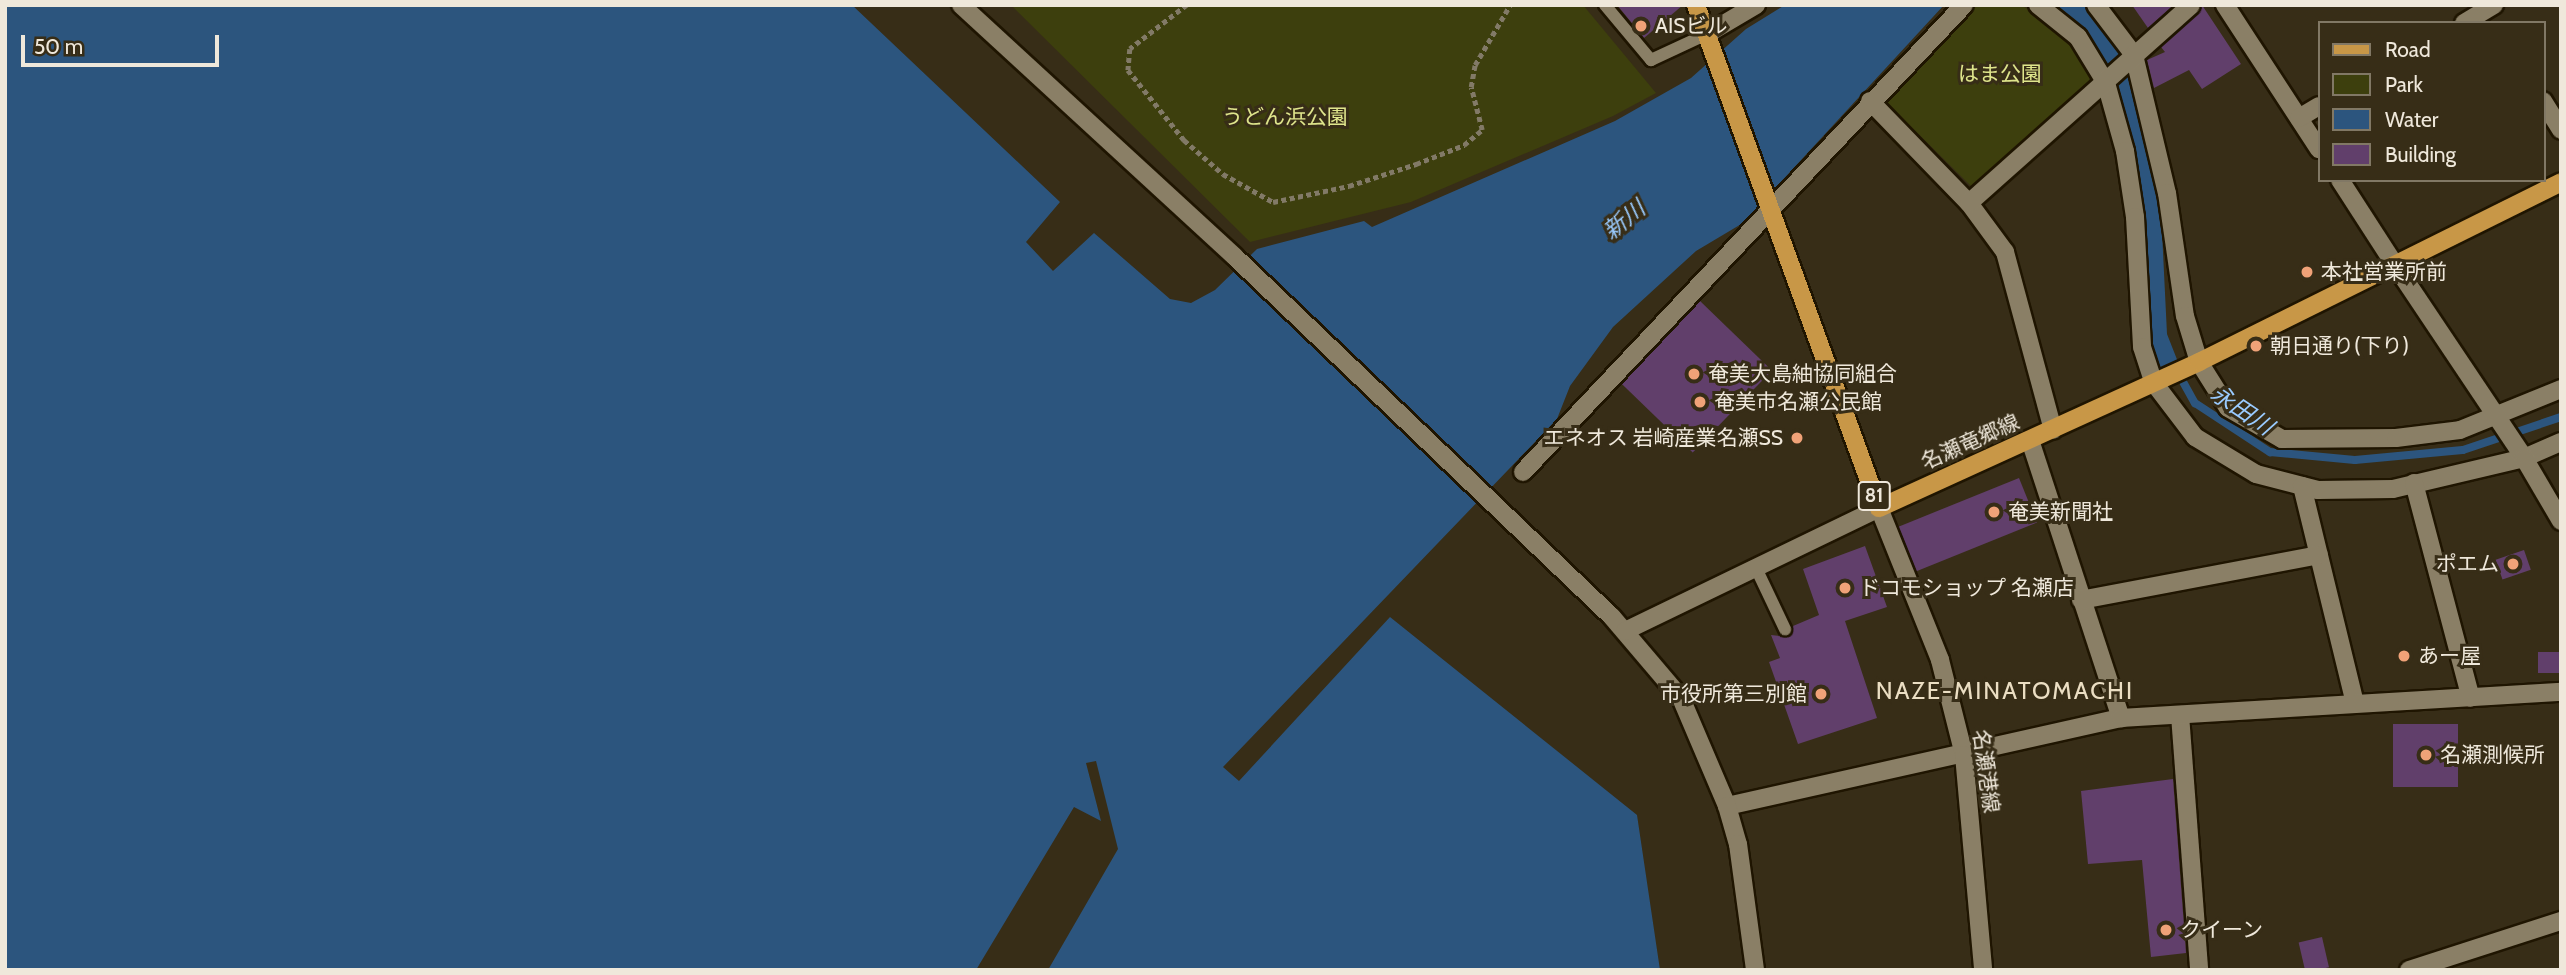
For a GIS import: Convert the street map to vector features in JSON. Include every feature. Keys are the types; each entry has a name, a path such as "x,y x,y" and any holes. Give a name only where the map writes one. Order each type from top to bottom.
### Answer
{"main road":[{"name":"81","path":"1696,5 1879,508"},
{"name":"名瀬竜郷線","path":"1879,508 2199,362 2393,262 2561,182"}],"street":[{"path":"961,5 1234,256 1488,498 1625,631 1681,698 1727,806 1742,866 1755,970"},
{"path":"1709,37 1756,5"},
{"path":"1523,472 1768,204 1964,5"},
{"path":"2038,5 2078,37 2106,83 2127,164 2135,217 2142,347 2154,383 2195,437 2221,457 2256,474 2318,490 2393,489 2524,458 2561,442"},
{"path":"2096,5 2134,55 2167,193 2185,316 2199,362 2228,408 2282,439 2396,438 2460,430 2493,414 2561,388"},
{"path":"1969,203 2191,5"},
{"path":"2225,5 2318,147"},
{"path":"2468,21 2492,10"},
{"path":"1870,101 1969,203 2005,252 2053,430"},
{"path":"2545,104 2561,130"},
{"path":"2299,118 2318,107"},
{"path":"2341,182 2524,458 2561,521"},
{"path":"2030,440 2121,718"},
{"path":"2414,484 2471,698"},
{"path":"2302,486 2354,704"},
{"path":"1625,631 1879,508"},
{"name":"名瀬港線","path":"1879,508 1940,660 1964,755 1983,970"},
{"path":"2081,600 2319,555"},
{"path":"1727,806 2121,718 2561,692"},
{"path":"2180,715 2199,970"},
{"path":"2409,970 2435,965 2561,921"}],"lane":[{"path":"1605,5 1651,60 1709,37"},
{"path":"1756,568 1785,629"}],"path":[{"path":"1187,5 1130,49 1128,70 1184,140 1223,174 1273,202 1349,186 1464,145 1482,130 1471,87 1475,65 1510,5"}],"green space":[{"name":"うどん浜公園","path":"1011,5 1583,5 1656,93 1613,116 1411,202 1250,242"},
{"name":"はま公園","path":"1975,5 2023,6 2072,39 2094,69 2087,85 1971,186 1886,102"}],"water":[{"name":"新川","path":"5,5 852,5 1060,202 1026,242 1053,271 1094,233 1170,299 1191,303 1215,290 1257,249 1364,221 1372,227 1615,121 1691,78 1746,29 1785,5 1944,5 1743,223 1696,251 1613,327 1570,386 1557,419 1223,767 1239,781 1390,617 1637,815 1660,970 1048,970 1118,849 1096,761 1086,763 1101,821 1074,807 976,970 5,970"},
{"path":"2045,5 2088,5 2118,40 2133,71 2161,211 2167,334 2178,362 2156,372 2147,343 2114,91"}],"building":[{"name":"AISビル","path":"1617,5 1683,5 1644,38"},
{"path":"2132,5 2174,5 2148,28"},
{"path":"2202,5 2241,64 2202,89 2189,70 2154,88 2147,60 2165,52 2161,47"},
{"name":"奄美大島紬協同組合","path":"1700,301 1772,370 1693,452 1621,383"},
{"path":"2019,478 2037,523 1916,571 1898,527"},
{"path":"1865,546 1887,607 1845,621 1877,718 1798,744 1769,662 1780,658 1771,635 1788,637 1793,626 1819,615 1803,569"},
{"path":"2524,550 2531,570 2502,580 2496,560"},
{"path":"2538,652 2561,652 2561,673 2538,673"},
{"name":"名瀬測候所","path":"2393,724 2458,724 2458,787 2393,787"},
{"path":"2173,779 2186,953 2151,957 2142,860 2088,864 2081,791"},
{"path":"2322,937 2329,967 2305,970 2299,942"}],"waterway":[{"name":"永田川","path":"2177,371 2195,403 2270,452 2355,460 2463,450 2561,417"}],"place":[{"name":"AISビル","path":"1641,26"},
{"name":"本社営業所前","path":"2307,272"},
{"name":"朝日通り(下り)","path":"2256,346"},
{"name":"奄美大島紬協同組合","path":"1694,374"},
{"name":"奄美市名瀬公民館","path":"1700,402"},
{"name":"エネオス 岩崎産業名瀬SS","path":"1797,438"},
{"name":"奄美新聞社","path":"1994,512"},
{"name":"ポエム","path":"2513,564"},
{"name":"ドコモショップ 名瀬店","path":"1845,588"},
{"name":"あー屋","path":"2404,656"},
{"name":"市役所第三別館","path":"1821,694"},
{"name":"名瀬測候所","path":"2426,755"},
{"name":"クイーン","path":"2166,930"}],"district":[{"name":"NAZE-MINATOMACHI","path":"2005,691"}]}
